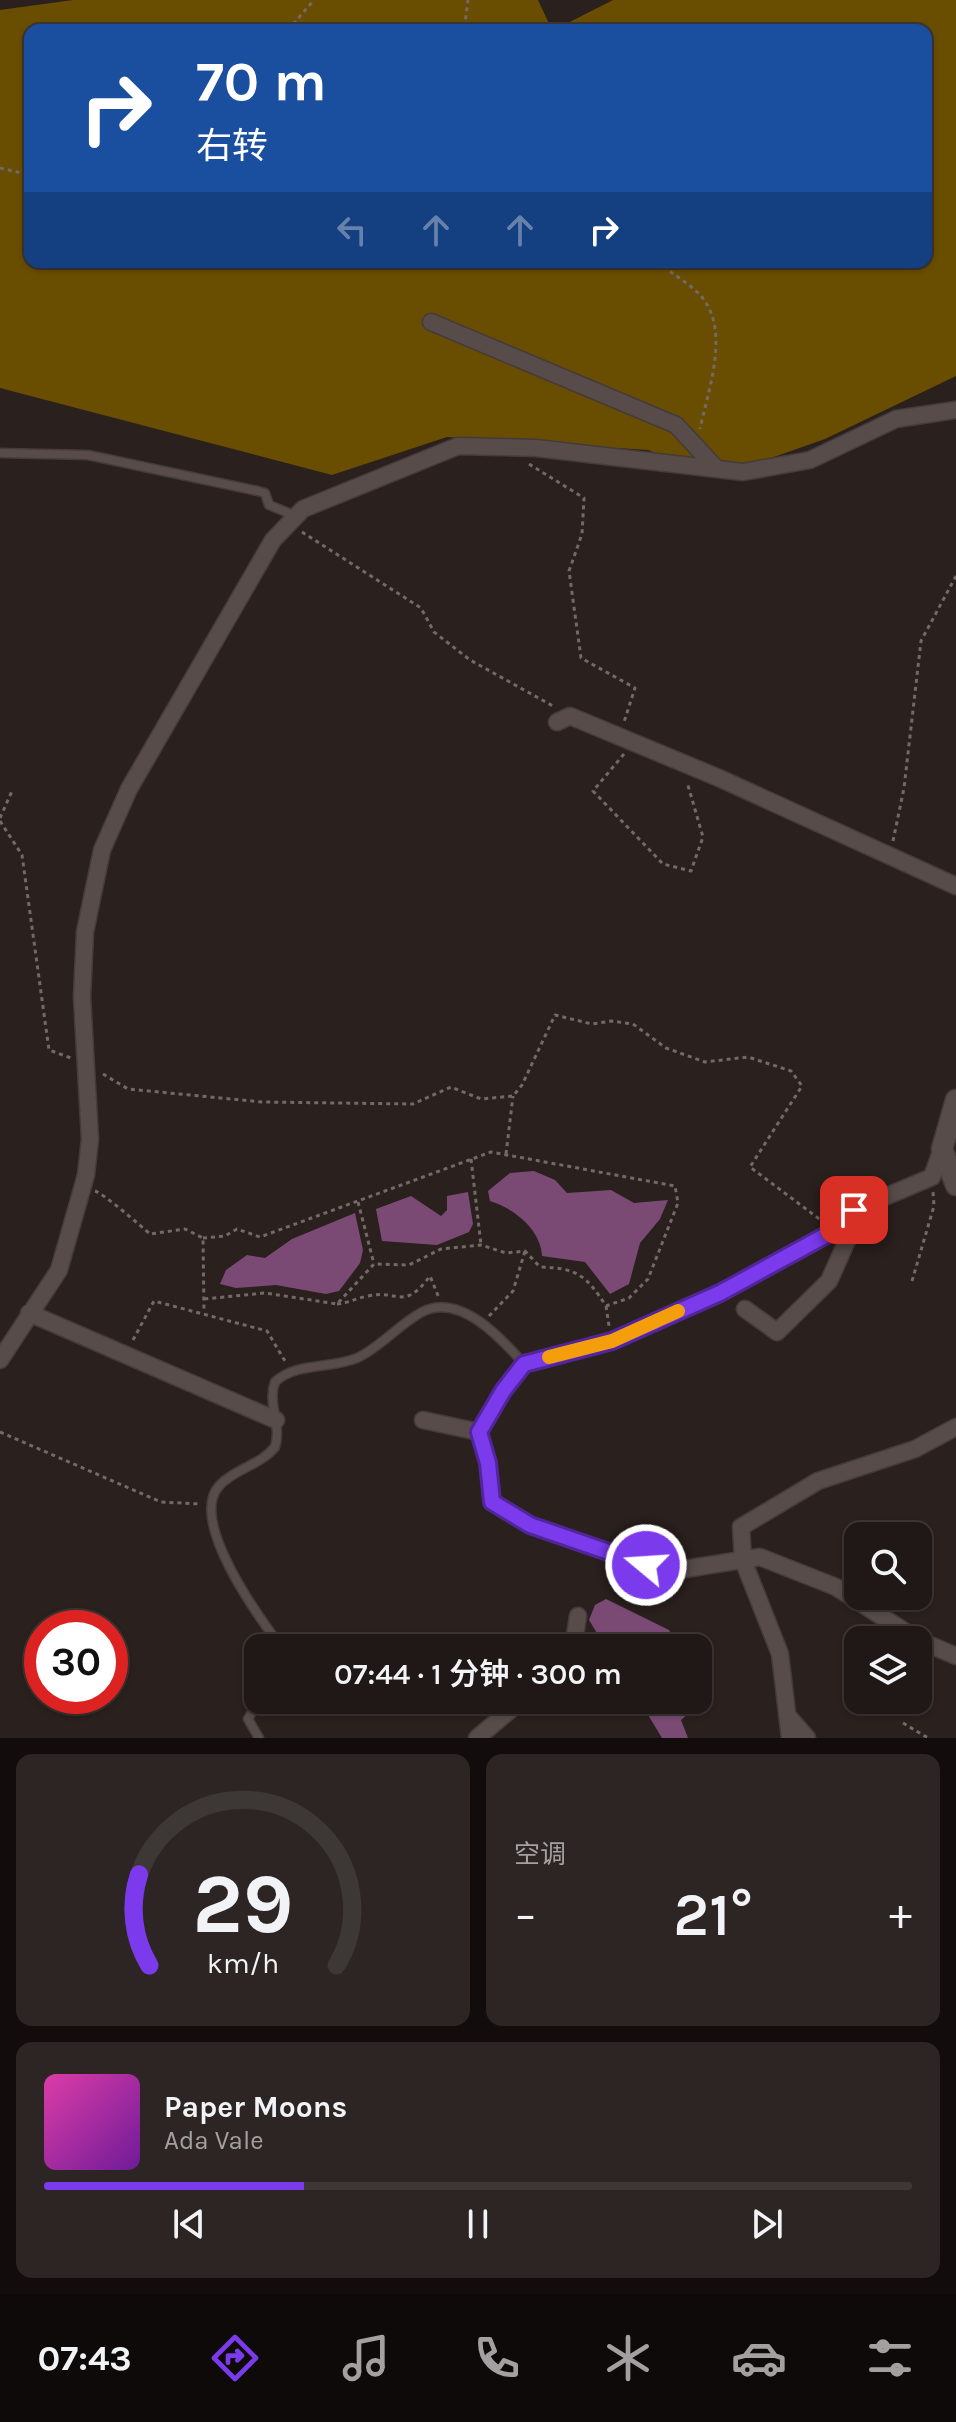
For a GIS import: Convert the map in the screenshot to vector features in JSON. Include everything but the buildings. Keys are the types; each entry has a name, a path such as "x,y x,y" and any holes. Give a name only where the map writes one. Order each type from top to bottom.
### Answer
{"street":[{"path":"431,322 676,425 716,468"},
{"path":"0,1360 59,1270 83,1187 90,1139 82,997 85,932 102,850 137,775 273,540 303,509 458,446 536,448 743,472 810,460 896,419 956,410"},
{"path":"563,719 627,740 694,768 956,886"},
{"path":"896,1626 836,1587 760,1557 666,1572 530,1525 492,1502 488,1463 479,1432 503,1391 524,1364 612,1341 720,1293 838,1229 854,1210 932,1177 956,1100"},
{"path":"942,1149 956,1185"},
{"path":"745,1309 777,1332 829,1281 850,1234 838,1229"},
{"path":"29,1313 276,1420"},
{"path":"423,1420 479,1432"},
{"path":"790,1738 780,1654 743,1560 741,1527 818,1481 915,1449 956,1427"},
{"path":"575,1634 578,1616"},
{"path":"932,1646 956,1656"},
{"path":"477,1738 505,1714"},
{"path":"787,1715 807,1738"}],"lane":[{"path":"0,453 88,455 258,491 265,493 269,505 293,520"},
{"path":"272,1634 252,1606 215,1533 212,1504 219,1486 275,1447 273,1387 279,1378 291,1372 356,1359 420,1313 442,1308 482,1324 500,1336 524,1364"},
{"path":"251,1714 248,1719 259,1738"}],"path":[{"path":"293,24 314,0"},
{"path":"464,24 468,0"},
{"path":"0,168 24,174"},
{"path":"664,268 702,298 714,327 714,373 699,433"},
{"path":"523,461 584,498 582,534 569,571 581,658 635,688 627,740 593,791 663,864 691,871 703,837 686,784 694,768"},
{"path":"293,520 421,608 434,632 470,660 563,719"},
{"path":"892,855 921,641 956,576"},
{"path":"12,791 0,820 22,855 49,1050 86,1064 128,1089 262,1102 413,1104 451,1087 481,1099 513,1096"},
{"path":"506,1154 513,1096 522,1085 555,1015 592,1024 611,1021 633,1024 666,1048 705,1062 748,1057 791,1071 802,1086 750,1167 838,1229"},
{"path":"83,1187 107,1195 116,1210 150,1234 185,1229 203,1238 225,1236 237,1229 260,1237 491,1152 675,1186 678,1203 648,1279 629,1298 606,1306"},
{"path":"471,1159 481,1245"},
{"path":"912,1281 934,1206 932,1177"},
{"path":"358,1201 374,1264"},
{"path":"203,1238 204,1311"},
{"path":"337,1304 374,1264 409,1265 422,1262 441,1249 481,1245 506,1253 525,1251"},
{"path":"525,1251 540,1267 567,1268 590,1281 606,1306 612,1341"},
{"path":"482,1324 513,1291 525,1251"},
{"path":"204,1299 265,1293 337,1304 354,1303 367,1296 400,1299 418,1292 430,1276 442,1308"},
{"path":"126,1354 154,1301 204,1311 267,1331 291,1372"},
{"path":"0,1432 161,1502 212,1504"},
{"path":"903,1723 928,1738"}],"shaded area":[{"path":"73,0 538,0 549,24 24,24 24,268 932,268 932,24 566,24 613,0 956,0 956,376 825,439 718,477 648,450 447,437 332,475 0,388 0,10"},
{"path":"534,1171 555,1180 567,1193 611,1190 634,1203 668,1200 660,1219 640,1243 629,1284 610,1294 585,1262 542,1256 537,1237 524,1221 490,1201 488,1191 510,1173"},
{"path":"468,1192 473,1224 469,1232 437,1245 382,1241 376,1209 411,1196 441,1216 447,1210 447,1196"},
{"path":"355,1213 363,1250 360,1263 339,1291 326,1294 276,1285 236,1288 220,1284 226,1270 247,1255 265,1258 292,1239"},
{"path":"606,1599 669,1630 671,1634 598,1634 589,1620 595,1605"},
{"path":"647,1714 688,1714 681,1720 688,1738 662,1738"}],"slow traffic":[{"path":"549,1357 612,1341 678,1311"}],"route":[{"path":"646,1565 530,1525 492,1502 488,1463 479,1432 503,1391 524,1364 612,1341 720,1293 841,1227 854,1210"}]}
